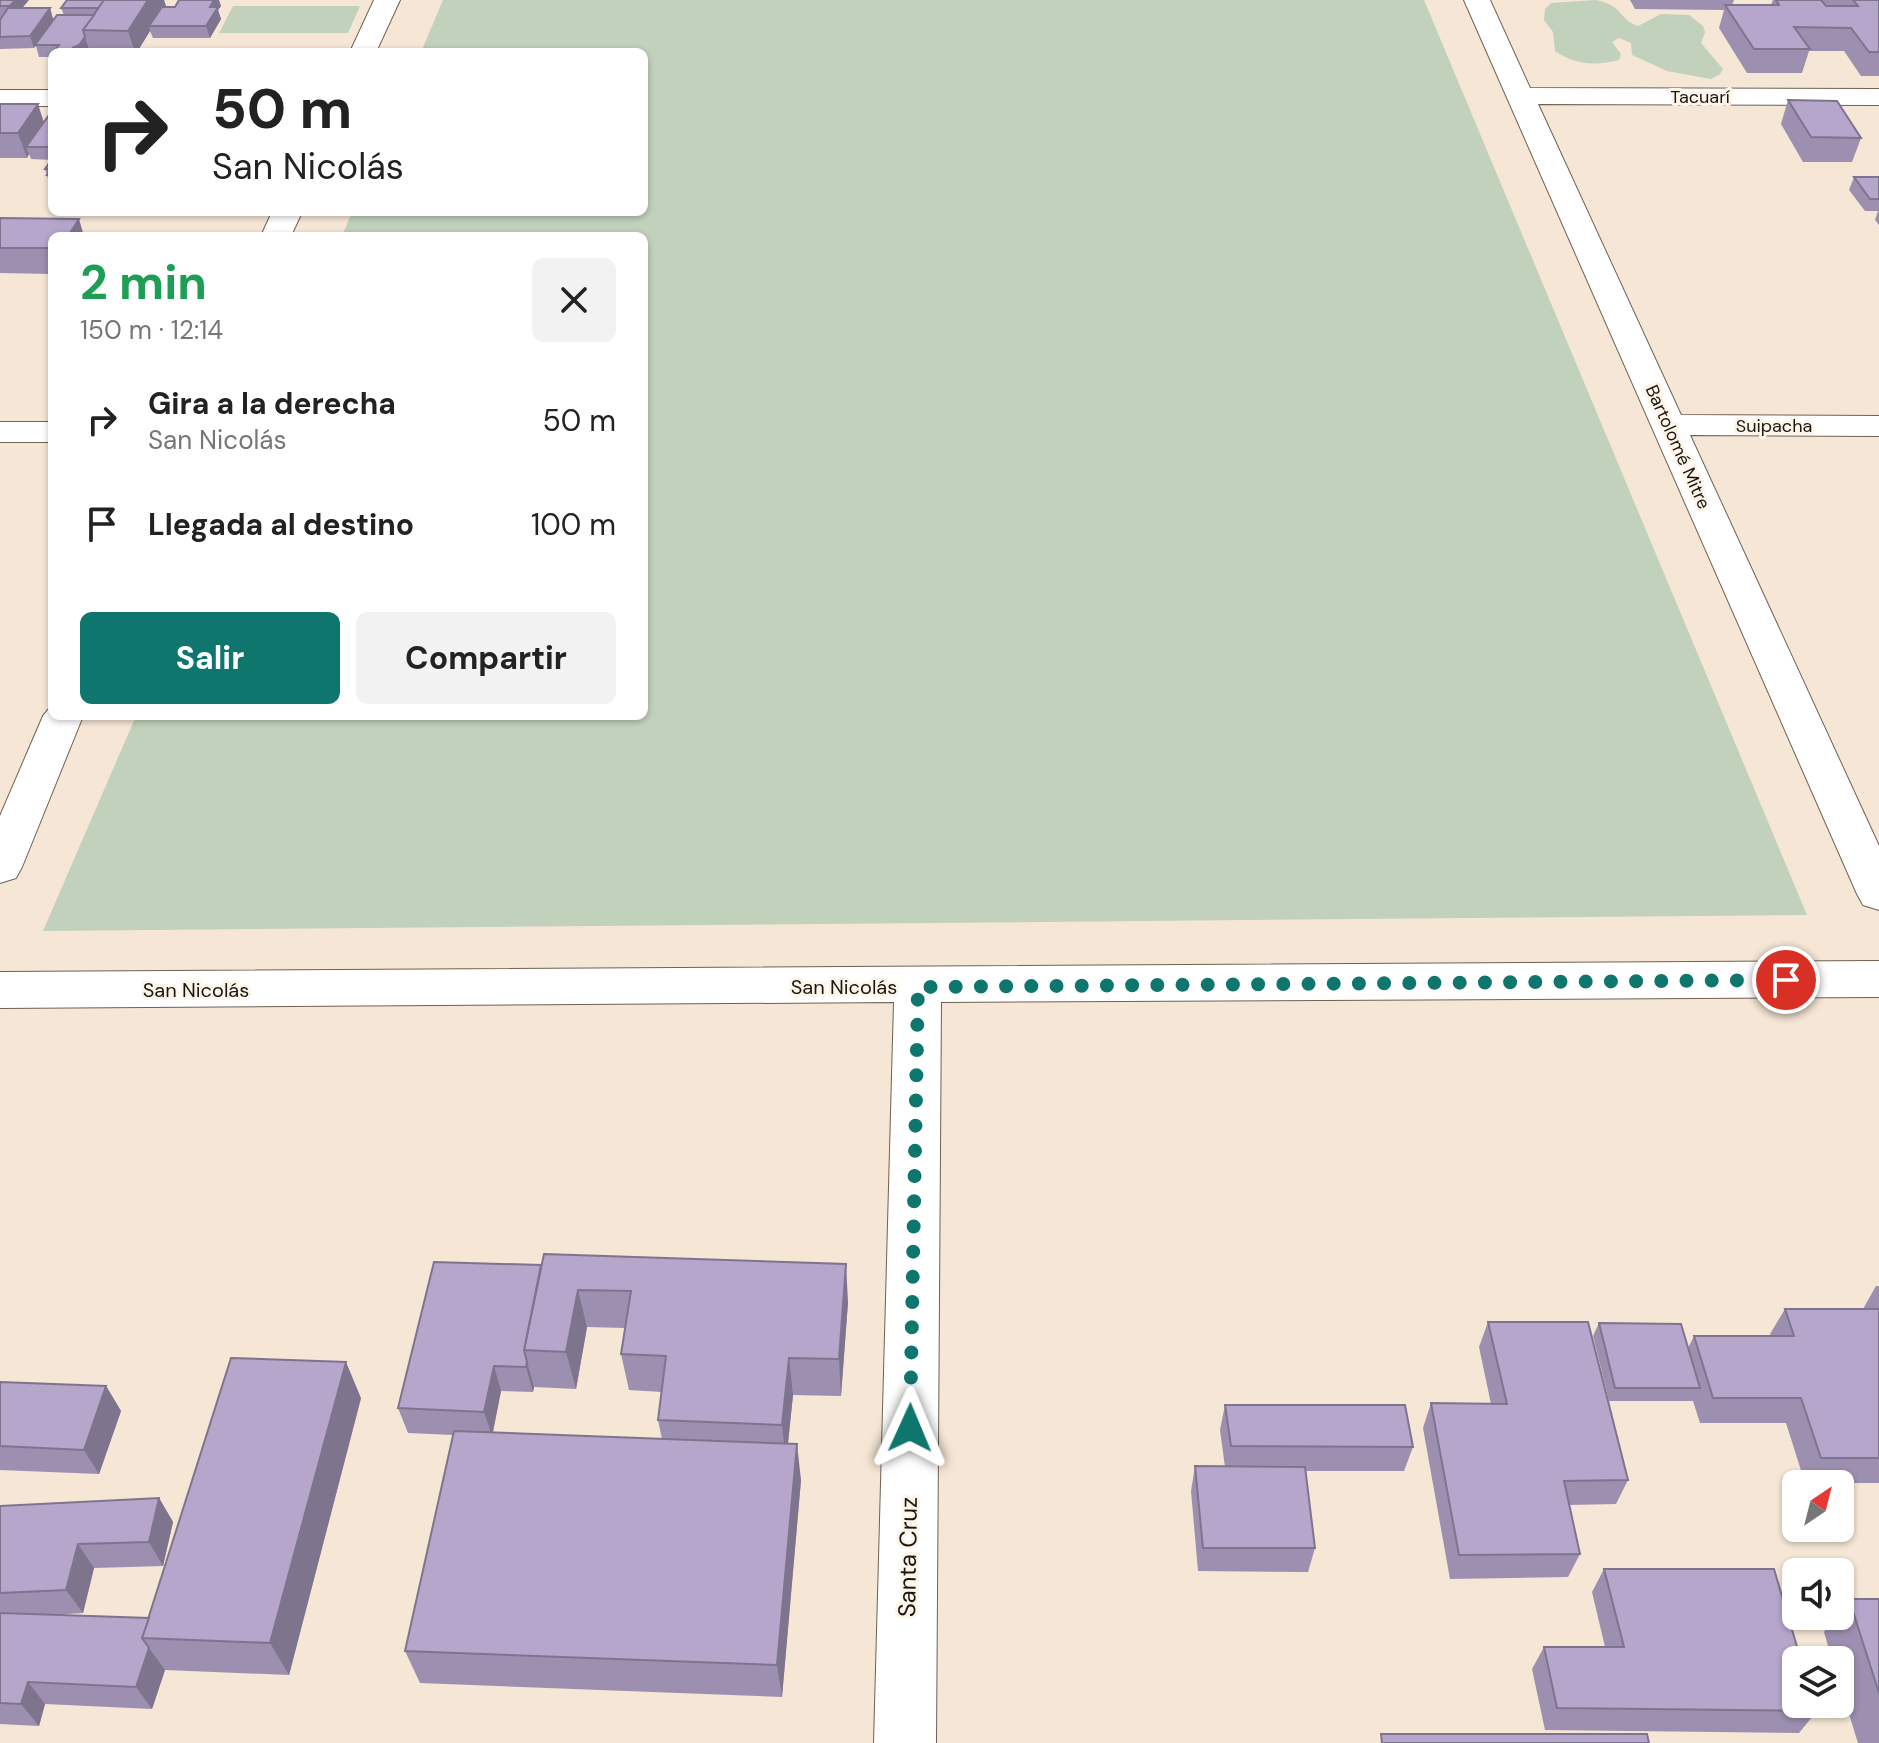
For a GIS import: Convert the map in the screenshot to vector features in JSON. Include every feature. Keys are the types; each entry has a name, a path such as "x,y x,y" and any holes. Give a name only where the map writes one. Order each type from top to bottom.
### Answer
{"street":[{"path":"365,48 387,0"},
{"name":"Bartolomé Mitre","path":"1477,0 1879,894"},
{"name":"Tacuarí","path":"1520,96 1879,97"},
{"path":"0,98 48,98"},
{"name":"Suipacha","path":"1668,425 1879,426"},
{"path":"0,432 48,432"},
{"path":"0,867 61,720"},
{"name":"San Nicolás","path":"0,990 1879,979"},
{"name":"Santa Cruz","path":"905,1743 918,987"}],"green space":[{"path":"443,0 1424,0 1807,915 43,931 134,720 648,720 648,232 344,232 350,216 648,216 648,48 423,48"},
{"path":"1596,0 1611,5 1638,26 1661,14 1689,15 1703,26 1705,32 1701,43 1723,69 1711,79 1667,71 1632,55 1631,43 1619,38 1612,42 1621,54 1619,60 1610,62 1578,62 1555,51 1553,32 1544,20 1545,9 1551,3"},
{"path":"233,6 360,6 348,33 219,33"}],"building":[{"path":"0,0 15,0 10,6 0,6"},
{"path":"67,0 104,0 99,8 61,8"},
{"path":"104,0 148,0 128,31 83,30"},
{"path":"179,0 214,0 210,7 218,7 206,26 149,26 162,7 175,7"},
{"path":"1776,0 1821,0 1826,6 1858,6 1853,0 1879,0 1879,52 1869,52 1851,28 1794,27 1810,49 1754,49 1725,5 1779,5"},
{"path":"8,8 50,8 30,36 0,37 0,20"},
{"path":"57,15 94,15 83,30 85,37 79,45 57,48 59,45 35,45"},
{"path":"1788,100 1837,101 1861,138 1811,137"},
{"path":"0,104 38,104 18,133 0,133"},
{"path":"48,116 48,147 26,147"},
{"path":"1854,177 1879,177 1879,199 1870,199"},
{"path":"0,218 79,219 71,232 48,232 48,248 0,248"},
{"path":"544,1254 846,1264 839,1359 789,1358 782,1425 658,1420 666,1356 621,1354 631,1291 578,1290 566,1352 524,1350"},
{"path":"434,1262 541,1265 524,1350 526,1367 494,1366 484,1412 398,1408"},
{"path":"1785,1309 1879,1309 1879,1458 1821,1458 1801,1398 1713,1398 1694,1336 1794,1336"},
{"path":"1488,1322 1588,1322 1628,1480 1564,1481 1580,1554 1459,1555 1431,1403 1507,1404"},
{"path":"1599,1323 1681,1324 1700,1388 1615,1388"},
{"path":"231,1358 346,1362 270,1643 142,1638"},
{"path":"0,1382 106,1386 84,1450 0,1446"},
{"path":"1225,1405 1405,1405 1413,1447 1231,1446"},
{"path":"454,1431 797,1444 777,1665 405,1651"},
{"path":"1195,1466 1305,1467 1315,1548 1203,1548"},
{"path":"159,1498 149,1542 78,1544 66,1590 0,1593 0,1506"},
{"path":"1604,1569 1774,1569 1782,1596 1782,1630 1792,1630 1797,1646 1782,1646 1782,1711 1557,1708 1544,1647 1624,1647"},
{"path":"1854,1599 1879,1599 1879,1693 1854,1615"},
{"path":"0,1613 149,1618 142,1638 149,1648 136,1687 28,1682 21,1704 0,1703"},
{"path":"1381,1734 1647,1734 1649,1743 1382,1743"}],"route":[{"path":"910,1428 918,987 1786,980"}]}
